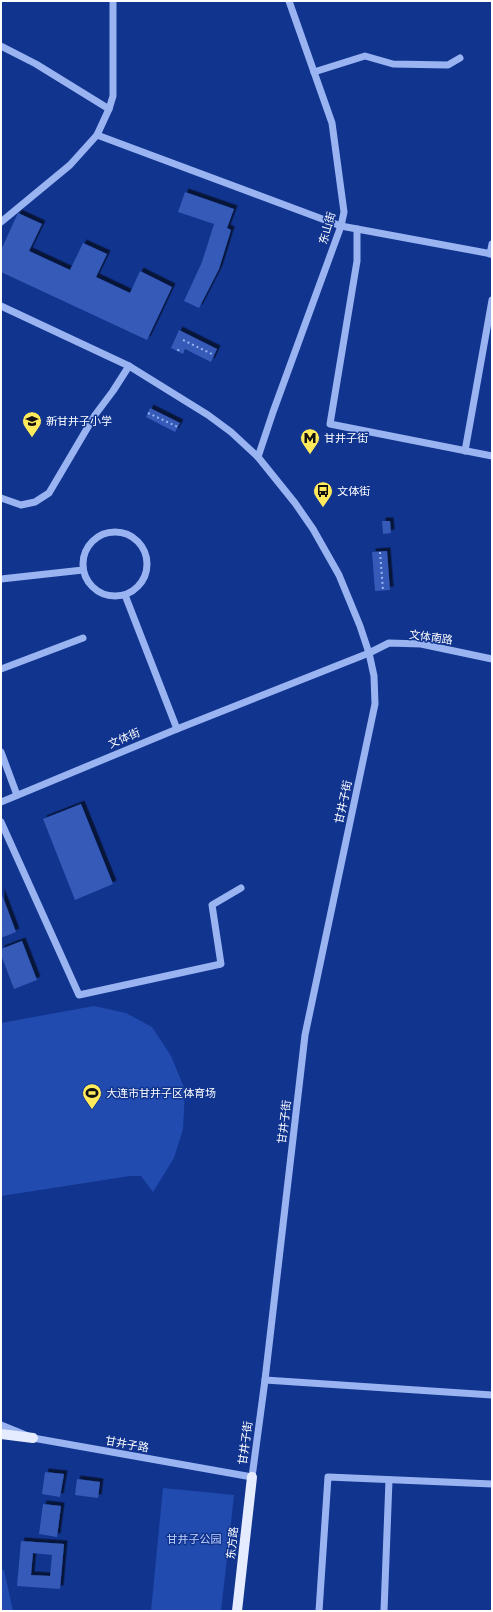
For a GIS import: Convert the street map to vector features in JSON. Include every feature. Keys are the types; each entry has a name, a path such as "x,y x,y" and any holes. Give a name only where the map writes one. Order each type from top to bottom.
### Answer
{"main road":[{"path":"1,1434 34,1438"},
{"name":"东方路","path":"237,1611 252,1477"}],"street":[{"path":"1,222 70,165 97,135 109,109 113,96 113,1"},
{"name":"东山街","path":"258,457 341,226 344,212 332,123 289,1"},
{"path":"1,46 36,64 109,109"},
{"path":"314,72 365,56 393,64 448,65 460,58"},
{"path":"97,135 341,226 491,254 492,244"},
{"path":"356,229 357,261 330,424 492,456"},
{"path":"465,451 492,300"},
{"name":"甘井子街","path":"1,306 129,366 208,415 231,432 258,457 314,529 339,575 360,626 369,653 374,676 375,704 305,1035 265,1380 252,1477"},
{"path":"1,498 21,505 34,502 48,493 95,415 129,366"},
{"path":"114,532 124,533 133,537 140,544 145,553 147,563 146,574 141,583 134,590 125,595 114,596 103,594 94,589 87,580 83,570 83,558 87,548 94,539 104,534 114,532"},
{"path":"1,579 83,570"},
{"path":"125,595 177,728"},
{"path":"1,669 84,638"},
{"name":"文体南路","path":"369,653 389,643 421,644 492,659"},
{"name":"文体街","path":"1,802 177,728 369,653"},
{"path":"1,752 16,795"},
{"path":"1,822 79,995 221,964 212,905 241,888"},
{"path":"265,1380 492,1395"},
{"name":"甘井子路","path":"1,1425 34,1438 252,1477"},
{"path":"319,1611 328,1477 492,1484"},
{"path":"384,1611 389,1480"}],"path":[{"path":"182,340 214,355"},
{"path":"148,413 178,427"},
{"path":"380,552 382,590"}],"green space":[{"name":"大连市甘井子区体育场","path":"94,1006 126,1013 152,1027 171,1056 185,1090 183,1129 174,1158 153,1192 141,1176 130,1176 1,1196 1,1023"},
{"name":"甘井子公园","path":"163,1488 234,1495 221,1611 151,1611"},
{"path":"1,1569 4,1570 13,1611 1,1611"}],"building":[{"path":"185,192 234,209 227,228 231,230 219,269 199,308 184,301 202,262 214,224 178,212"},
{"path":"18,213 42,224 29,251 70,270 83,243 107,254 96,277 130,293 140,271 172,287 147,340 1,272 1,250"},
{"path":"179,330 217,349 211,362 185,349 183,354 171,348"},
{"path":"150,408 180,423 175,432 146,417"},
{"path":"382,521 390,521 391,533 383,534"},
{"path":"387,551 390,590 375,591 372,552"},
{"path":"81,804 113,884 75,900 43,819"},
{"path":"1,892 16,932 1,938"},
{"path":"22,941 37,980 14,989 1,955 1,949"},
{"path":"45,1472 64,1474 60,1497 42,1494"},
{"path":"77,1479 100,1482 98,1498 75,1495"},
{"path":"43,1504 61,1506 57,1537 39,1534"},
{"path":"21,1541 64,1544 60,1589 17,1586","holes":["33,1553 52,1555 50,1576 31,1575"]}],"place":[{"name":"新甘井子小学","path":"32,438"},
{"name":"甘井子街","path":"310,455"},
{"name":"文体街","path":"323,508"},
{"name":"大连市甘井子区体育场","path":"92,1110"}]}
